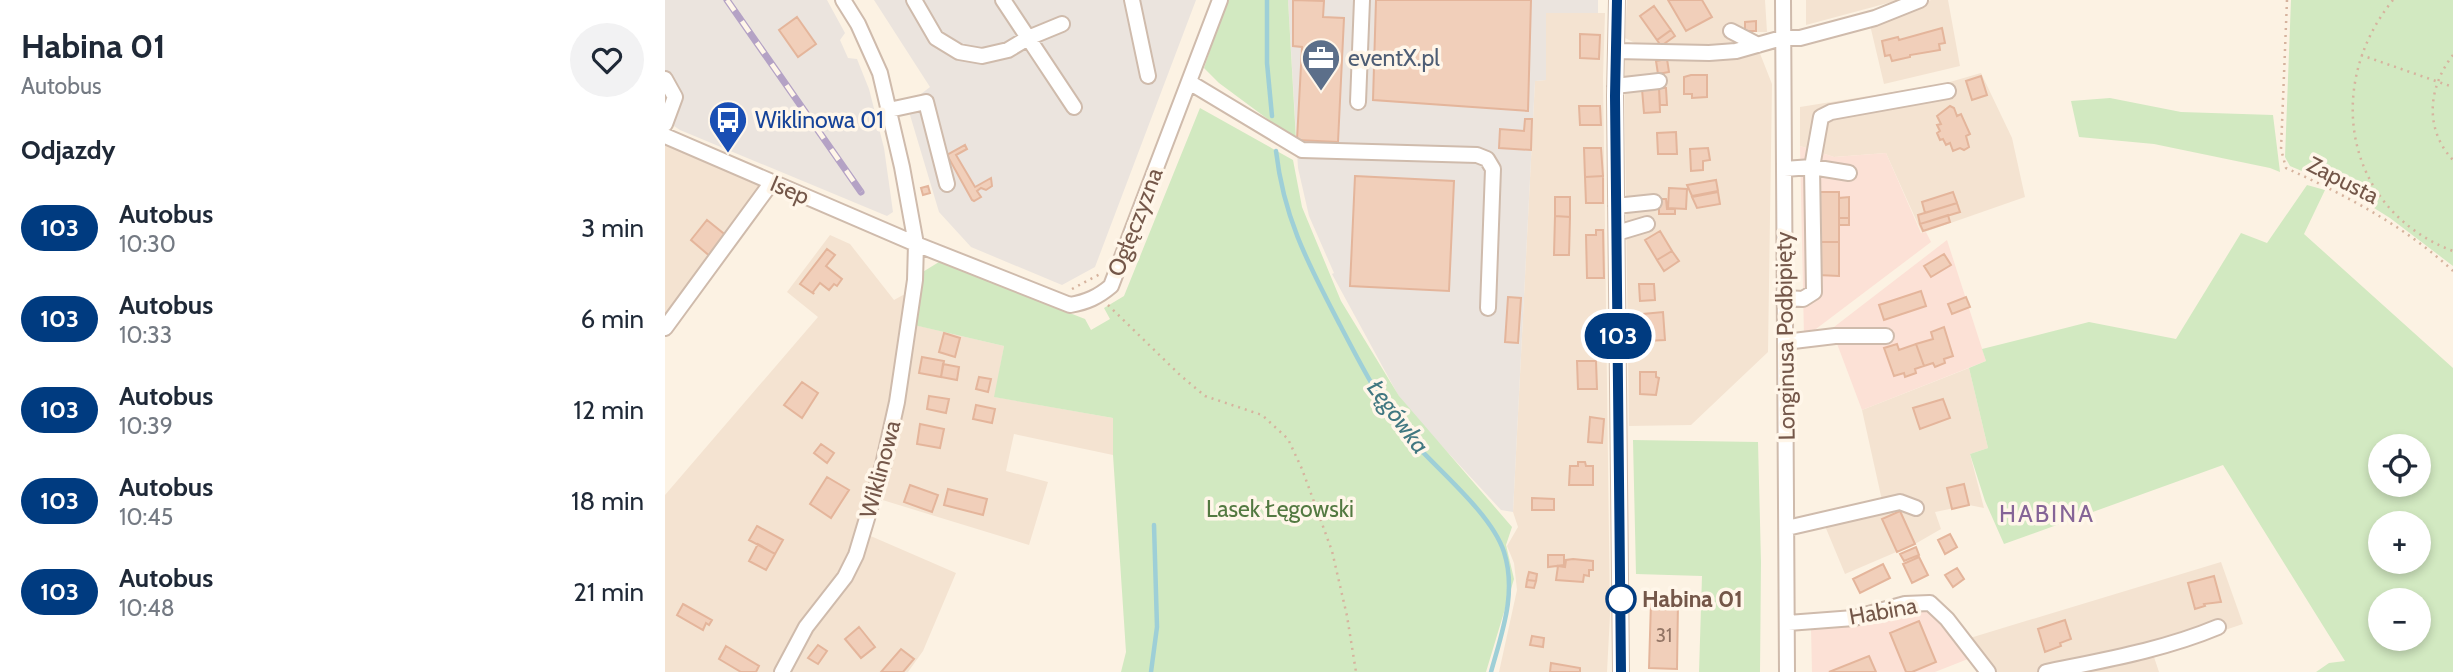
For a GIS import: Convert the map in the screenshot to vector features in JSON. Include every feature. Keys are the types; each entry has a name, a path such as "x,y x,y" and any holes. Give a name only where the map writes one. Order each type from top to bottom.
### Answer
{"street":[{"name":"Wiklinowa","path":"782,672 806,627 845,577 856,555 883,465 904,366 915,280 916,243 880,73 858,24 843,0"},
{"path":"914,0 936,38 960,52 982,56 1008,50 1028,38 1062,24"},
{"path":"1003,0 1074,107"},
{"path":"1132,0 1148,76"},
{"name":"Ogłęczyzna","path":"916,243 1070,305 1099,296 1111,286 1220,0"},
{"path":"1358,102 1362,0"},
{"path":"1617,0 1615,86 1621,672"},
{"name":"Longinusa Podbipięty","path":"1783,0 1787,672"},
{"path":"1616,51 1681,45 1728,52 1782,38 1800,38 1875,18 1920,0"},
{"path":"1731,31 1758,45"},
{"path":"665,79 675,97 665,124"},
{"path":"1615,86 1659,81"},
{"path":"1189,82 1302,150 1477,155 1487,159 1493,169 1488,308"},
{"path":"1785,298 1803,299 1814,292 1812,167 1821,117 1948,90"},
{"path":"889,110 926,102 947,184"},
{"name":"Isep","path":"665,136 916,243"},
{"path":"1784,169 1812,167 1849,173"},
{"path":"665,328 772,182"},
{"path":"1616,205 1654,202"},
{"path":"1617,233 1647,224"},
{"path":"1785,342 1835,336 1886,336"},
{"path":"1787,528 1900,502 1916,508"},
{"name":"Habina","path":"1788,623 1854,618 1905,604 1930,603 1947,619 1988,672"},
{"path":"2046,672 2132,654 2218,627"}],"path":[{"name":"Zapusta","path":"2287,0 2281,149 2286,168 2332,189 2386,220 2453,271"},
{"path":"2393,0 2370,32 2355,73 2352,117 2356,142 2371,181 2393,213 2424,236 2453,251"},
{"path":"2361,55 2453,87"},
{"path":"2453,55 2437,81 2432,99 2432,118 2437,135 2446,153 2453,160"},
{"path":"1073,289 1107,270"},
{"path":"1099,296 1205,396 1262,415 1288,439 1303,468 1332,551 1356,672"}],"shaded area":[{"path":"665,0 827,0 845,33 840,40 848,58 857,59 869,89 884,148 893,212 887,216 680,130 665,120"},
{"path":"874,0 1196,0 1095,267 1062,285 971,247 939,212 907,105 930,87"},
{"path":"1288,0 1598,0 1598,13 1546,13 1546,80 1535,81 1513,512 1501,510 1403,404 1332,274 1334,273 1309,216 1298,168"},
{"path":"1627,0 1765,0 1767,32 1743,32 1743,44 1722,48 1655,47 1635,43 1625,38"},
{"path":"1806,0 1899,0 1806,25"},
{"path":"1931,0 1948,0 1960,66 1884,84 1870,25"},
{"path":"1546,13 1605,13 1603,77 1610,615 1607,672 1499,672 1517,590 1514,563 1507,546 1518,527 1513,512 1535,81 1546,80"},
{"path":"1759,51 1772,84 1768,352 1691,425 1629,426 1624,59"},
{"path":"1981,73 2012,138 2025,197 1922,233 1886,153 1834,157 1800,146 1800,107 1943,84"},
{"path":"665,141 776,188 665,335"},
{"path":"1800,146 1834,157 1886,153 1921,233 1926,232 1931,242 1804,338"},
{"path":"830,235 850,244 894,300 903,295 918,298 915,325 1004,346 995,397 1113,418 1113,455 1014,434 1006,471 1048,482 1029,545 876,498 866,534 956,573 923,651 908,672 665,672 665,495 818,317 787,292"},
{"path":"1947,240 1986,361 1862,410 1836,341 1834,327"},
{"path":"1969,368 1988,448 1970,454 1984,508 1969,505 1935,512 1941,529 1915,544 1845,574 1825,526 1885,514 1862,410"},
{"path":"2221,562 2243,624 2153,654 2159,672 1995,672 1970,638"},
{"path":"1928,609 1959,644 1968,659 1935,672 1812,672 1811,629 1869,622 1905,610"}],"green space":[{"path":"1227,0 1288,0 1296,140 1219,83 1204,68"},
{"path":"2291,0 2453,0 2453,266 2390,218 2342,188 2290,166 2285,157"},
{"path":"2110,98 2181,112 2273,115 2280,172 2154,144 2079,137 2071,101"},
{"name":"Lasek Łęgowski","path":"1200,108 1293,160 1302,207 1341,301 1399,396 1512,527 1506,545 1514,579 1486,672 1121,672 1126,652 1113,418 994,397 1004,346 914,325 921,273 939,262 1085,319 1091,330 1110,319 1104,308 1124,296"},
{"path":"2307,185 2325,190 2304,234 2453,368 2453,672 2316,672 2329,663 2345,661 2223,465 2004,544 1985,501 1970,454 1988,448 1969,368 1986,361 1982,349 2089,322 2176,339 2241,233 2267,243"},
{"path":"1633,440 1758,442 1760,672 1699,672 1702,576 1636,574"}],"building":[{"path":"1293,0 1324,1 1323,17 1344,18 1338,142 1297,140 1302,47 1293,46"},
{"path":"1376,0 1531,0 1528,111 1373,100"},
{"path":"1668,0 1702,0 1712,17 1686,31"},
{"path":"1654,6 1671,30 1657,40 1640,16"},
{"path":"797,17 816,44 798,57 779,30"},
{"path":"1756,21 1756,31 1745,31 1745,22"},
{"path":"1942,28 1945,43 1939,44 1940,50 1892,61 1890,55 1885,56 1882,41 1898,37 1899,40"},
{"path":"1671,30 1675,36 1661,46 1657,40"},
{"path":"1580,34 1600,35 1599,59 1580,58"},
{"path":"1667,59 1669,72 1658,74 1656,61"},
{"path":"1707,75 1707,97 1692,98 1692,94 1684,94 1684,77"},
{"path":"1981,76 1987,95 1972,100 1966,81"},
{"path":"1659,88 1660,112 1644,113 1642,89"},
{"path":"1659,88 1666,88 1667,105 1660,105"},
{"path":"1579,106 1600,106 1601,125 1580,125"},
{"path":"1950,106 1954,108 1957,116 1961,114 1970,134 1966,136 1969,147 1964,150 1960,148 1953,151 1950,143 1946,145 1937,133 1940,131 1937,125 1941,124 1937,116"},
{"path":"1525,119 1532,119 1531,150 1499,148 1500,129 1524,131"},
{"path":"1676,132 1677,154 1658,154 1657,133"},
{"path":"965,145 967,149 956,155 975,187 991,178 992,186 977,191 981,197 974,201 947,155"},
{"path":"1584,148 1601,148 1603,176 1585,177"},
{"path":"1708,148 1710,160 1703,161 1703,170 1691,171 1690,149"},
{"path":"1355,176 1454,181 1449,291 1350,286"},
{"path":"1603,176 1603,203 1586,203 1585,177"},
{"path":"1716,180 1718,191 1692,196 1687,185"},
{"path":"928,186 930,193 923,195 921,188"},
{"path":"1669,188 1687,189 1686,209 1668,208"},
{"path":"1718,192 1720,204 1697,208 1692,197"},
{"path":"1818,192 1839,192 1839,242 1818,242"},
{"path":"1953,192 1957,203 1925,213 1922,202"},
{"path":"1555,197 1570,197 1570,217 1555,216"},
{"path":"1849,197 1849,218 1839,218 1839,198"},
{"path":"1659,199 1666,199 1667,209 1675,209 1675,214 1659,214"},
{"path":"1957,203 1960,212 1920,224 1918,215"},
{"path":"1948,215 1950,222 1923,231 1920,224"},
{"path":"1555,216 1570,217 1569,255 1554,255"},
{"path":"1839,218 1849,218 1849,225 1839,225"},
{"path":"707,220 728,237 712,258 691,240"},
{"path":"1596,230 1603,230 1604,278 1587,278 1586,235 1596,235"},
{"path":"1660,231 1672,251 1657,260 1645,240"},
{"path":"1818,242 1839,242 1839,276 1818,275"},
{"path":"827,249 835,255 826,266 842,279 837,286 834,284 829,290 820,283 814,294 800,284"},
{"path":"1672,251 1679,261 1664,271 1657,260"},
{"path":"1944,254 1951,265 1931,277 1924,266"},
{"path":"1639,284 1654,284 1655,300 1640,301"},
{"path":"1921,291 1926,306 1884,320 1879,305"},
{"path":"1508,297 1521,298 1518,343 1505,342"},
{"path":"1966,297 1970,307 1952,314 1948,304"},
{"path":"1663,312 1665,340 1645,341 1643,314"},
{"path":"1602,320 1603,345 1590,346 1589,321"},
{"path":"1944,327 1953,356 1944,359 1945,363 1935,367 1933,363 1924,366 1916,344 1933,339 1931,332"},
{"path":"944,333 960,338 955,357 939,352"},
{"path":"1897,344 1899,350 1916,344 1924,366 1905,377 1904,373 1894,376 1884,348"},
{"path":"922,357 944,361 941,377 919,373"},
{"path":"1577,361 1596,361 1597,389 1578,389"},
{"path":"943,364 959,367 957,380 941,377"},
{"path":"1640,372 1656,372 1656,377 1659,378 1656,395 1640,394"},
{"path":"979,377 991,379 988,392 976,389"},
{"path":"802,382 818,393 802,418 784,405"},
{"path":"929,396 949,399 946,413 927,409"},
{"path":"1943,399 1950,418 1920,429 1913,408"},
{"path":"976,405 995,409 992,423 973,419"},
{"path":"1590,417 1604,419 1602,443 1588,442"},
{"path":"920,424 944,429 940,448 917,444"},
{"path":"821,444 834,453 827,463 814,453"},
{"path":"1578,462 1593,466 1593,485 1569,485 1570,466 1578,466"},
{"path":"827,477 849,490 831,518 810,504"},
{"path":"1964,484 1969,505 1952,509 1947,488"},
{"path":"910,485 938,495 932,512 904,502"},
{"path":"948,489 987,499 983,515 944,505"},
{"path":"1532,498 1554,499 1554,510 1532,510"},
{"path":"1900,511 1915,544 1897,552 1882,519"},
{"path":"757,526 783,540 775,554 749,540"},
{"path":"1950,534 1957,547 1945,554 1938,540"},
{"path":"758,544 775,554 766,570 749,561"},
{"path":"1916,547 1919,555 1904,561 1900,554"},
{"path":"1548,555 1564,555 1564,565 1548,567"},
{"path":"1919,557 1928,575 1912,583 1903,564"},
{"path":"1566,560 1593,561 1593,570 1589,570 1589,576 1584,575 1583,582 1556,580 1558,566 1565,567"},
{"path":"1883,564 1890,578 1860,593 1853,579"},
{"path":"1957,568 1964,579 1953,587 1945,575"},
{"path":"1529,572 1537,574 1536,581 1527,580"},
{"path":"2214,576 2221,602 2204,604 2205,606 2195,609 2188,583"},
{"path":"1527,580 1536,581 1534,588 1526,587"},
{"path":"1651,602 1678,602 1677,669 1649,668"},
{"path":"683,604 712,620 709,625 706,623 703,630 677,615"},
{"path":"2065,620 2071,639 2045,652 2038,629"},
{"path":"1919,621 1936,662 1906,672 1890,633"},
{"path":"859,627 875,647 861,658 845,639"},
{"path":"1532,636 1544,638 1543,647 1530,645"},
{"path":"818,645 827,651 818,664 808,658"},
{"path":"726,646 759,666 756,672 741,672 719,659"},
{"path":"901,649 914,659 903,672 881,672"},
{"path":"1869,656 1876,672 1829,672"},
{"path":"1551,663 1580,668 1580,672 1550,672"}],"waterway":[{"name":"Łęgówka","path":"1267,0 1267,63 1272,116"},
{"name":"Łęgówka","path":"1276,151 1285,199 1299,241 1370,381 1406,434 1487,521 1504,552 1509,582 1507,612 1491,672"},
{"path":"1151,672 1157,627 1154,525"}],"railway":[{"path":"727,0 861,192"}],"bus line":[{"name":"103","path":"1617,0 1615,96 1621,672"}],"place":[{"name":"eventX.pl","path":"1321,92"},
{"name":"Wiklinowa 01","path":"728,154"},
{"name":"Habina 01","path":"1621,599"}],"district":[{"name":"HABINA","path":"2047,514"}]}
